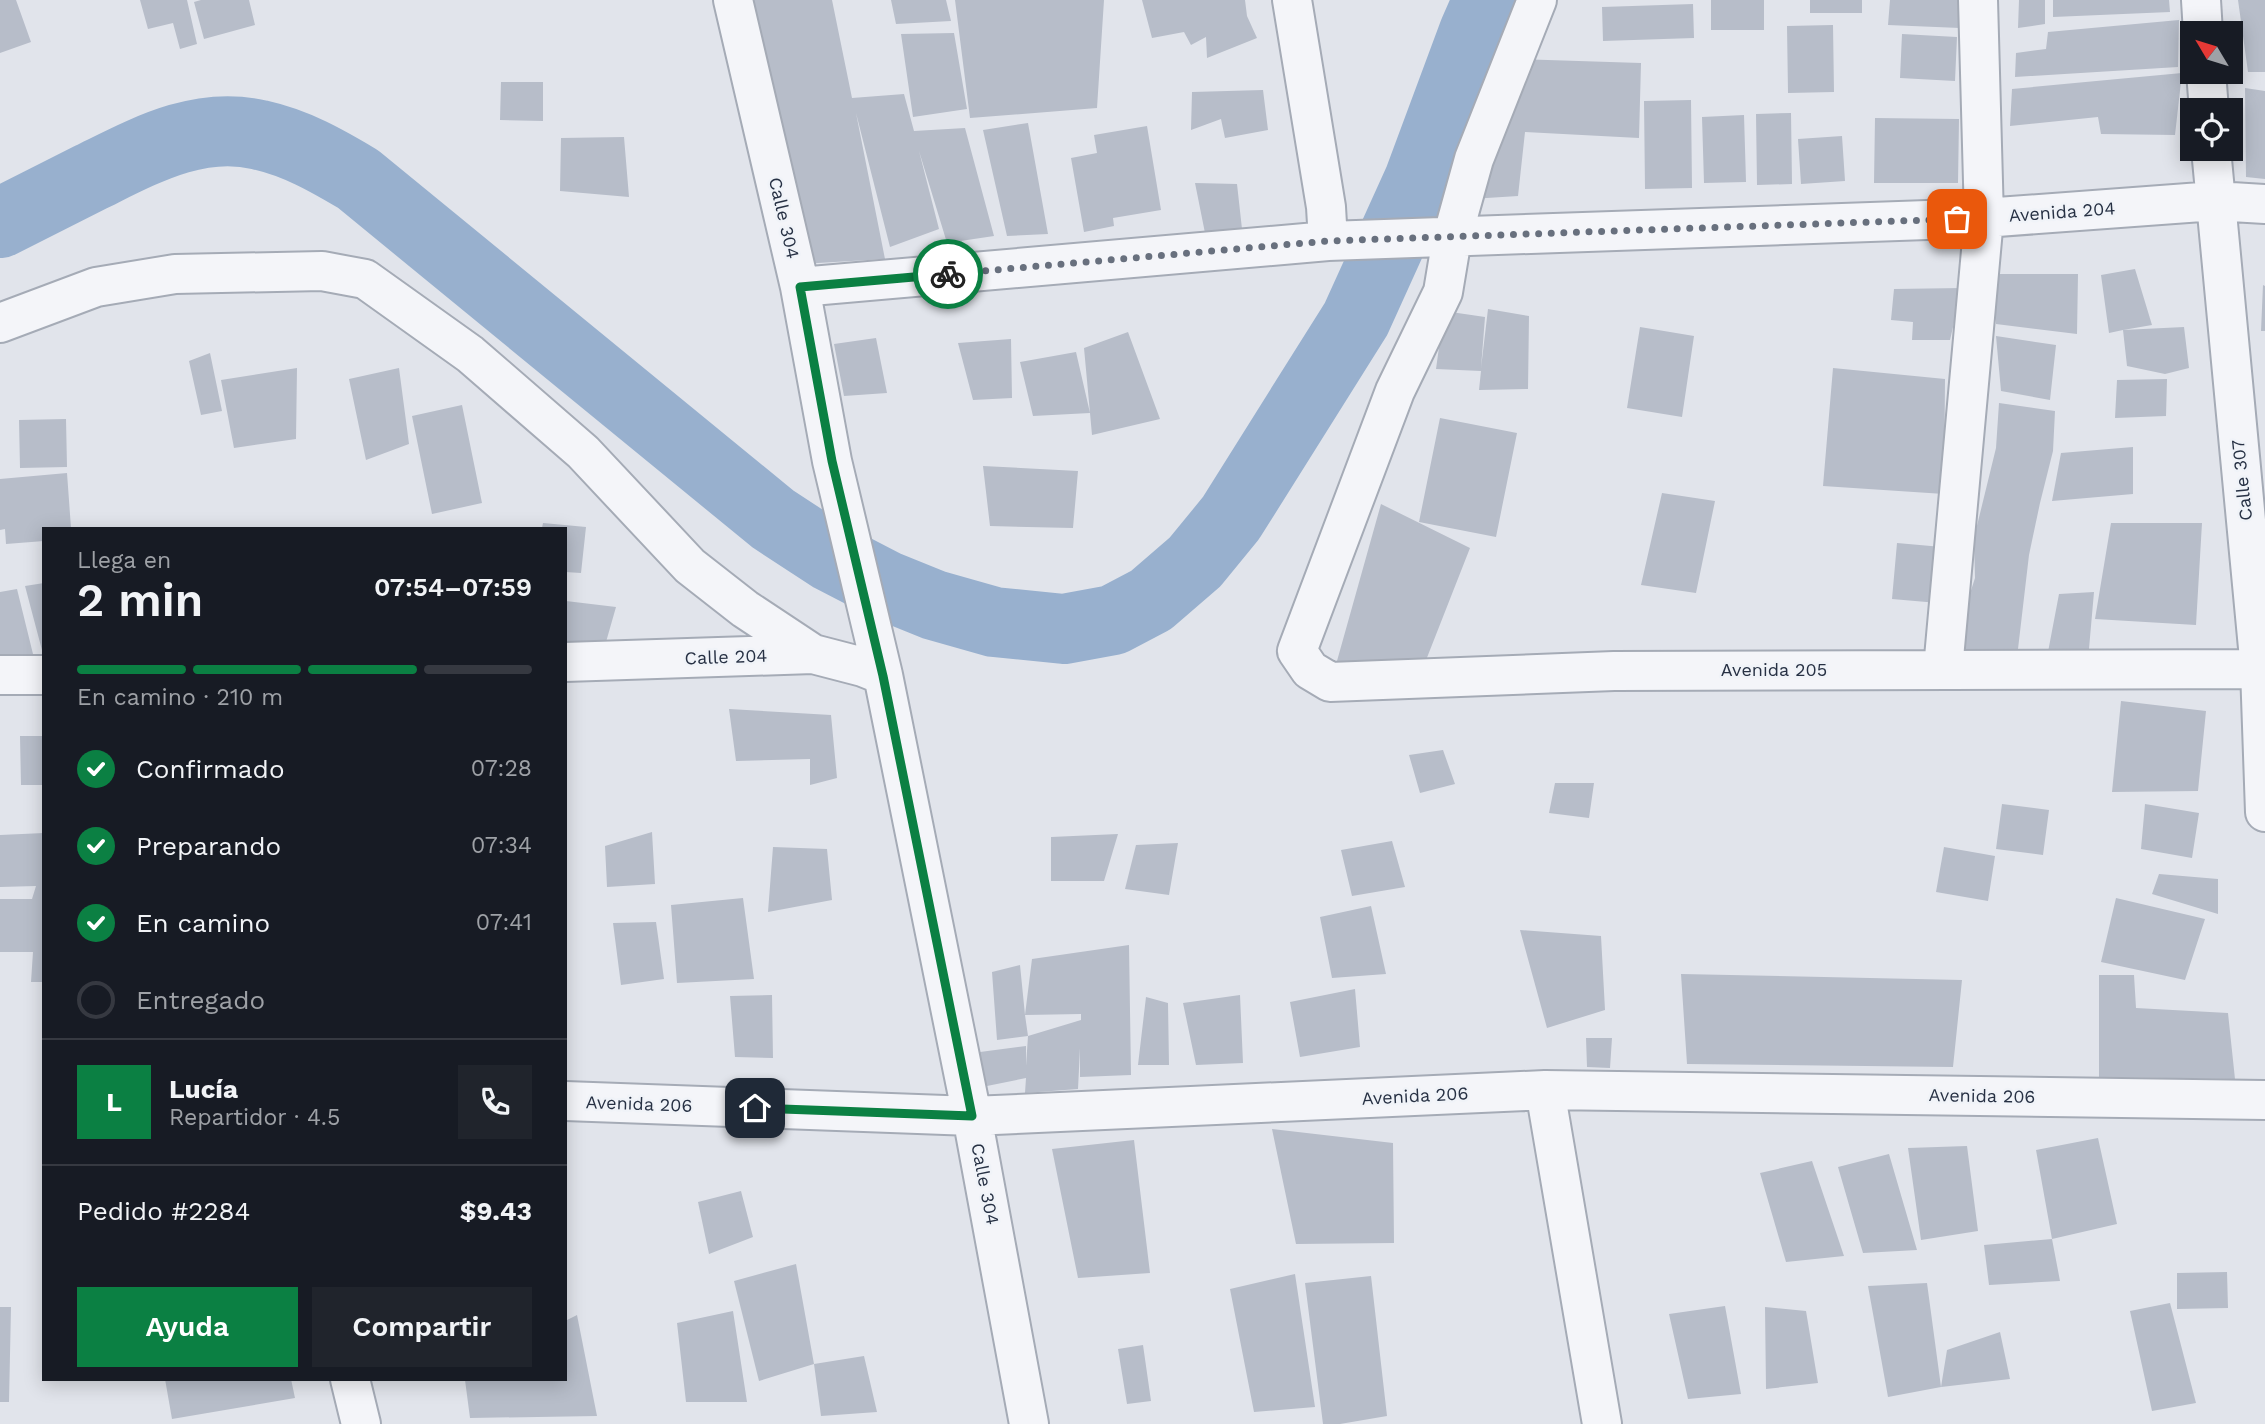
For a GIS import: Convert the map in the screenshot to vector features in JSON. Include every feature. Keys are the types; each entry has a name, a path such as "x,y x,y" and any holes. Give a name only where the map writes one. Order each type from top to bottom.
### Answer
{"street":[{"name":"Calle 304","path":"733,0 800,287 832,461 879,660 972,1116 1029,1424"},
{"path":"800,287 1337,240 1326,207 1292,0"},
{"path":"1445,238 1537,0"},
{"path":"1944,669 1984,218 1978,0"},
{"path":"2201,0 2202,21"},
{"name":"Calle 307","path":"2212,161 2263,669 2265,812"},
{"name":"Avenida 204","path":"1337,240 1984,218 2215,201 2265,204"},
{"name":"Avenida 205","path":"1445,238 1443,292 1395,391 1297,651 1310,670 1330,682 1614,671 2263,669"},
{"path":"0,323 96,287 175,274 322,271 365,279 470,354 583,452 690,566 745,609 813,654"},
{"name":"Calle 204","path":"567,662 813,654 863,667 879,660"},
{"path":"0,674 42,675"},
{"path":"1545,1090 1602,1424"},
{"name":"Avenida 206","path":"567,1101 972,1116 1545,1090 2265,1100"},
{"path":"350,1381 361,1424"}],"building":[{"path":"0,0 16,0 31,42 0,53"},
{"path":"140,0 187,0 197,44 180,49 173,23 148,29"},
{"path":"249,0 255,25 204,39 194,2"},
{"path":"748,0 832,0 852,98 904,94 914,131 965,128 994,236 947,243 919,151 939,229 890,247 856,113 885,259 801,264"},
{"path":"891,0 946,0 951,21 896,24"},
{"path":"955,0 1104,0 1097,108 970,118"},
{"path":"1142,0 1245,0 1247,16 1257,38 1207,58 1206,37 1191,45 1184,32 1152,38"},
{"path":"1711,0 1764,0 1764,30 1711,30"},
{"path":"1810,0 1862,0 1862,13 1810,13"},
{"path":"1890,0 1962,0 1960,28 1888,25"},
{"path":"2019,0 2045,0 2045,24 2018,28"},
{"path":"2053,0 2169,0 2170,12 2053,17"},
{"path":"2238,0 2265,0 2265,72 2248,72 2244,21 2241,21"},
{"path":"1693,4 1694,38 1603,41 1602,7"},
{"path":"2179,20 2178,67 2015,77 2016,53 2046,49 2048,32"},
{"path":"1833,25 1834,92 1788,93 1787,26"},
{"path":"954,33 967,109 913,117 901,34"},
{"path":"1902,34 1957,37 1955,81 1900,78"},
{"path":"1518,59 1641,63 1639,138 1525,132 1518,196 1471,199"},
{"path":"2180,73 2175,135 2101,134 2098,117 2010,126 2012,89"},
{"path":"501,82 543,82 543,121 500,120"},
{"path":"2245,88 2265,91 2265,179 2246,177"},
{"path":"1263,90 1268,130 1225,138 1221,119 1191,130 1192,92"},
{"path":"1691,100 1692,188 1645,189 1644,101"},
{"path":"1791,113 1792,184 1757,185 1756,114"},
{"path":"1744,115 1746,182 1704,183 1702,117"},
{"path":"1875,118 1959,119 1958,183 1874,183"},
{"path":"1028,123 1048,234 1007,236 983,130"},
{"path":"1147,126 1161,210 1113,218 1114,226 1084,232 1071,158 1097,153 1094,135"},
{"path":"1842,136 1845,181 1801,184 1798,139"},
{"path":"624,137 629,197 560,191 561,138"},
{"path":"1195,183 1237,184 1243,238 1206,238"},
{"path":"2135,269 2152,325 2109,333 2101,275"},
{"path":"1994,274 2078,274 2077,334 1996,324"},
{"path":"2263,285 2265,331 2261,331"},
{"path":"1962,288 1950,340 1912,340 1913,322 1891,320 1894,289"},
{"path":"1488,309 1529,316 1528,389 1479,390 1481,371 1436,369 1444,311 1485,317 1481,368"},
{"path":"1640,327 1694,336 1682,417 1627,408"},
{"path":"2184,327 2189,368 2165,374 2127,366 2123,330"},
{"path":"1128,332 1160,419 1092,435 1084,348"},
{"path":"1996,336 2056,345 2050,400 2001,391"},
{"path":"876,338 887,393 844,396 834,344"},
{"path":"1011,339 1012,398 973,400 958,343"},
{"path":"1076,352 1090,413 1033,416 1020,362"},
{"path":"210,353 222,411 201,415 189,361"},
{"path":"297,368 296,439 234,448 221,380"},
{"path":"399,368 409,444 366,460 349,379"},
{"path":"1833,368 1945,379 1944,494 1823,486"},
{"path":"2167,379 2166,416 2115,418 2117,380"},
{"path":"1999,403 2055,411 2053,451 2029,555 2016,666 1954,655 1975,578 1974,538 1996,448"},
{"path":"462,405 482,503 432,514 412,416"},
{"path":"1440,418 1517,433 1496,537 1419,522"},
{"path":"66,419 67,467 20,468 19,420"},
{"path":"2133,447 2133,494 2052,501 2061,453"},
{"path":"983,466 1078,471 1073,528 990,526"},
{"path":"67,473 71,527 42,527 42,541 6,544 5,529 0,530 0,479"},
{"path":"1662,493 1715,501 1696,593 1641,585"},
{"path":"1381,504 1470,548 1419,678 1337,661"},
{"path":"543,523 586,527 581,573 567,572 567,527 542,527"},
{"path":"2111,523 2202,523 2196,625 2095,619"},
{"path":"1897,543 1942,547 1938,603 1892,599"},
{"path":"42,583 42,650 25,586"},
{"path":"17,589 33,654 0,655 0,592"},
{"path":"2094,592 2088,660 2048,652 2059,594"},
{"path":"567,601 616,607 602,656 567,652"},
{"path":"2121,701 2206,711 2198,791 2112,792"},
{"path":"729,709 831,715 837,778 810,785 810,759 736,761"},
{"path":"20,736 42,736 42,785 21,785"},
{"path":"1443,750 1455,784 1420,793 1409,755"},
{"path":"1555,783 1594,783 1589,818 1549,813"},
{"path":"2002,804 2049,810 2043,855 1996,849"},
{"path":"2145,804 2199,813 2192,858 2141,849"},
{"path":"652,832 655,884 607,887 605,846"},
{"path":"42,833 42,982 31,982 33,952 0,952 0,899 32,899 36,886 0,887 0,835"},
{"path":"1118,834 1104,881 1051,881 1051,837"},
{"path":"1392,841 1405,887 1352,896 1341,850"},
{"path":"1178,843 1169,895 1125,889 1136,845"},
{"path":"773,847 827,849 832,900 768,912"},
{"path":"1944,847 1995,856 1988,901 1936,892"},
{"path":"2159,874 2218,879 2218,914 2152,894"},
{"path":"743,898 754,979 677,983 671,905"},
{"path":"2116,898 2205,919 2185,980 2101,962"},
{"path":"1371,906 1386,974 1332,978 1320,917"},
{"path":"656,922 664,979 621,985 613,923"},
{"path":"1520,930 1601,936 1605,1010 1547,1028"},
{"path":"1129,945 1131,1075 1080,1077 1080,1048 1078,1089 1025,1093 1026,1078 977,1088 980,1052 1026,1046 1026,1066 1028,1036 1081,1020 1081,1014 1025,1015 1032,959"},
{"path":"1020,965 1028,1036 997,1040 992,972"},
{"path":"1681,974 1962,980 1953,1067 1687,1064"},
{"path":"2099,975 2134,975 2136,1008 2228,1013 2235,1079 2099,1077"},
{"path":"1355,989 1360,1047 1300,1057 1290,1002"},
{"path":"772,995 773,1058 735,1057 730,996"},
{"path":"1240,995 1243,1063 1196,1065 1183,1003"},
{"path":"1146,997 1168,1003 1169,1065 1138,1065"},
{"path":"1586,1038 1612,1038 1610,1068 1587,1067"},
{"path":"1272,1129 1393,1143 1394,1243 1296,1244"},
{"path":"2098,1138 2117,1224 2052,1239 2036,1150"},
{"path":"1134,1140 1150,1273 1078,1278 1052,1149"},
{"path":"1967,1146 1978,1231 1921,1240 1908,1148"},
{"path":"1889,1154 1917,1250 1863,1253 1838,1167"},
{"path":"1812,1161 1844,1256 1786,1262 1760,1173"},
{"path":"741,1191 753,1237 709,1254 698,1202"},
{"path":"2052,1239 2060,1281 1989,1285 1984,1245"},
{"path":"796,1264 814,1364 759,1381 734,1281"},
{"path":"2227,1272 2228,1308 2177,1309 2177,1273"},
{"path":"1295,1274 1315,1407 1254,1412 1230,1289"},
{"path":"1371,1276 1387,1416 1340,1424 1323,1424 1305,1283"},
{"path":"1927,1283 1941,1387 1888,1397 1868,1286"},
{"path":"2170,1303 2196,1403 2152,1411 2130,1311"},
{"path":"1725,1306 1741,1394 1688,1399 1669,1314"},
{"path":"0,1307 11,1307 9,1402 0,1402"},
{"path":"1765,1307 1806,1311 1818,1383 1766,1389"},
{"path":"733,1311 747,1402 686,1402 677,1323"},
{"path":"577,1315 597,1416 470,1418 465,1381 567,1381 567,1320"},
{"path":"2000,1332 2010,1379 1941,1387 1947,1350"},
{"path":"1143,1345 1151,1401 1127,1404 1118,1349"},
{"path":"864,1356 877,1412 821,1416 814,1364"},
{"path":"165,1381 291,1381 295,1398 172,1419"}],"waterway":[{"path":"0,223 131,157 194,135 237,131 298,147 358,179 773,519 831,557 887,586 934,605 994,622 1064,629 1113,620 1151,600 1195,562 1231,518 1356,319 1419,180 1488,0"}],"way so far":[{"path":"948,274 1328,241 1957,219"}],"route":[{"path":"755,1108 972,1116 883,676 832,461 800,287 948,274"}]}
